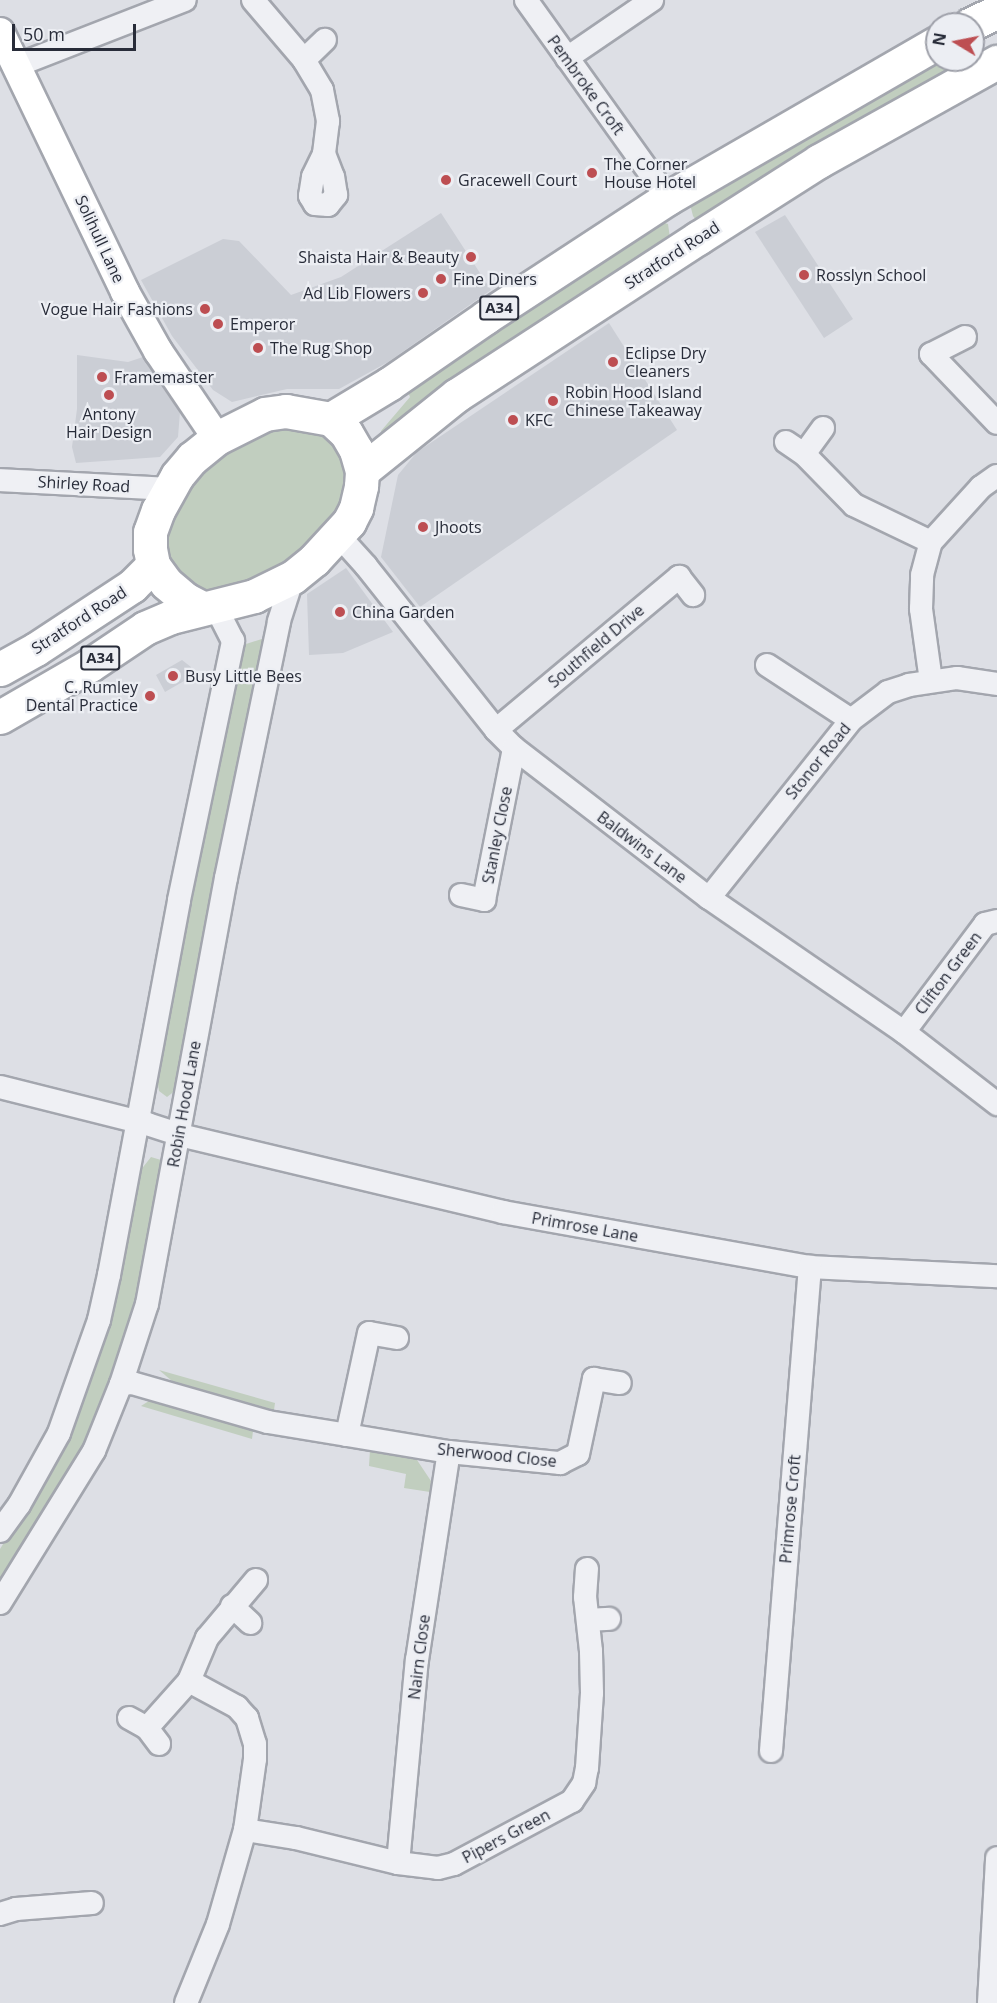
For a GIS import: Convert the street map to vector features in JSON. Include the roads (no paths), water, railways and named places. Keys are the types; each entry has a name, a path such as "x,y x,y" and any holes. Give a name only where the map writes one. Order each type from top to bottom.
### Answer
{"highway":[{"name":"A34","path":"331,419 389,384 486,317 668,198 925,50"},
{"name":"Stratford Road","path":"362,471 458,395 819,161 966,72"},
{"path":"668,198 698,238"},
{"path":"286,411 331,419 353,442 362,471 356,508 339,536 293,577 254,596 208,607 185,599 166,583 153,565 150,532 169,489 192,458 217,438 265,414 286,411"},
{"name":"Stratford Road","path":"0,669 36,649 132,586 153,565"},
{"name":"A34","path":"0,717 90,665 145,628 171,616 208,607"}],"main road":[{"name":"Solihull Lane","path":"0,32 18,65 123,287 158,351 217,438"}],"street":[{"path":"18,65 185,0"},
{"path":"253,0 304,60 322,90 328,121 324,154"},
{"name":"Pembroke Croft","path":"526,0 668,198"},
{"path":"567,58 652,0"},
{"path":"304,60 325,40"},
{"path":"965,337 925,348 997,423"},
{"path":"823,428 795,448 854,505 931,542"},
{"path":"931,681 921,609 922,575 931,542 981,488 997,476"},
{"name":"Shirley Road","path":"0,480 169,489"},
{"name":"Baldwins Lane","path":"339,536 366,566 496,730 514,748 709,898 904,1032 997,1104"},
{"name":"Robin Hood Lane","path":"0,1603 94,1451 121,1384 147,1304 228,867 279,621 293,577"},
{"name":"Southfield Drive","path":"496,730 679,577 693,595"},
{"path":"0,1531 19,1505 59,1433 80,1378 110,1275 179,900 233,641 208,607"},
{"path":"767,665 851,720"},
{"name":"Stonor Road","path":"709,898 851,720 888,692 931,681 957,678 997,684"},
{"name":"Stanley Close","path":"461,896 484,900 514,748"},
{"name":"Clifton Green","path":"904,1032 985,924 997,921"},
{"name":"Primrose Lane","path":"0,1087 180,1135 503,1212 810,1267 997,1276"},
{"name":"Primrose Croft","path":"771,1751 810,1267"},
{"path":"347,1436 369,1333 397,1338"},
{"name":"Sherwood Close","path":"121,1384 132,1383 268,1422 449,1452 560,1463 578,1454 594,1379 620,1383"},
{"name":"Nairn Close","path":"398,1863 417,1660 449,1452"},
{"name":"Pipers Green","path":"244,1830 296,1838 398,1863 438,1868 454,1864 572,1801 579,1792 587,1768 599,1619 585,1597 587,1569"},
{"path":"145,1730 189,1681 207,1638 256,1580"},
{"path":"232,1606 250,1623"},
{"path":"186,2003 218,1924 244,1830 255,1760 250,1725 237,1707 189,1681"},
{"path":"988,2003 997,1858"},
{"path":"0,1914 16,1909 92,1903"}],"place":[{"name":"The Corner House Hotel","path":"592,173"},
{"name":"Gracewell Court","path":"446,180"},
{"name":"Shaista Hair & Beauty","path":"471,257"},
{"name":"Rosslyn School","path":"804,275"},
{"name":"Fine Diners","path":"441,279"},
{"name":"Ad Lib Flowers","path":"423,293"},
{"name":"Vogue Hair Fashions","path":"205,309"},
{"name":"Emperor","path":"218,324"},
{"name":"The Rug Shop","path":"258,348"},
{"name":"Eclipse Dry Cleaners","path":"613,362"},
{"name":"Framemaster","path":"102,377"},
{"name":"Antony Hair Design","path":"109,395"},
{"name":"Robin Hood Island Chinese Takeaway","path":"553,401"},
{"name":"KFC","path":"513,420"},
{"name":"Jhoots","path":"423,527"},
{"name":"China Garden","path":"340,612"},
{"name":"Busy Little Bees","path":"173,676"},
{"name":"C. Rumley Dental Practice","path":"150,696"}]}
